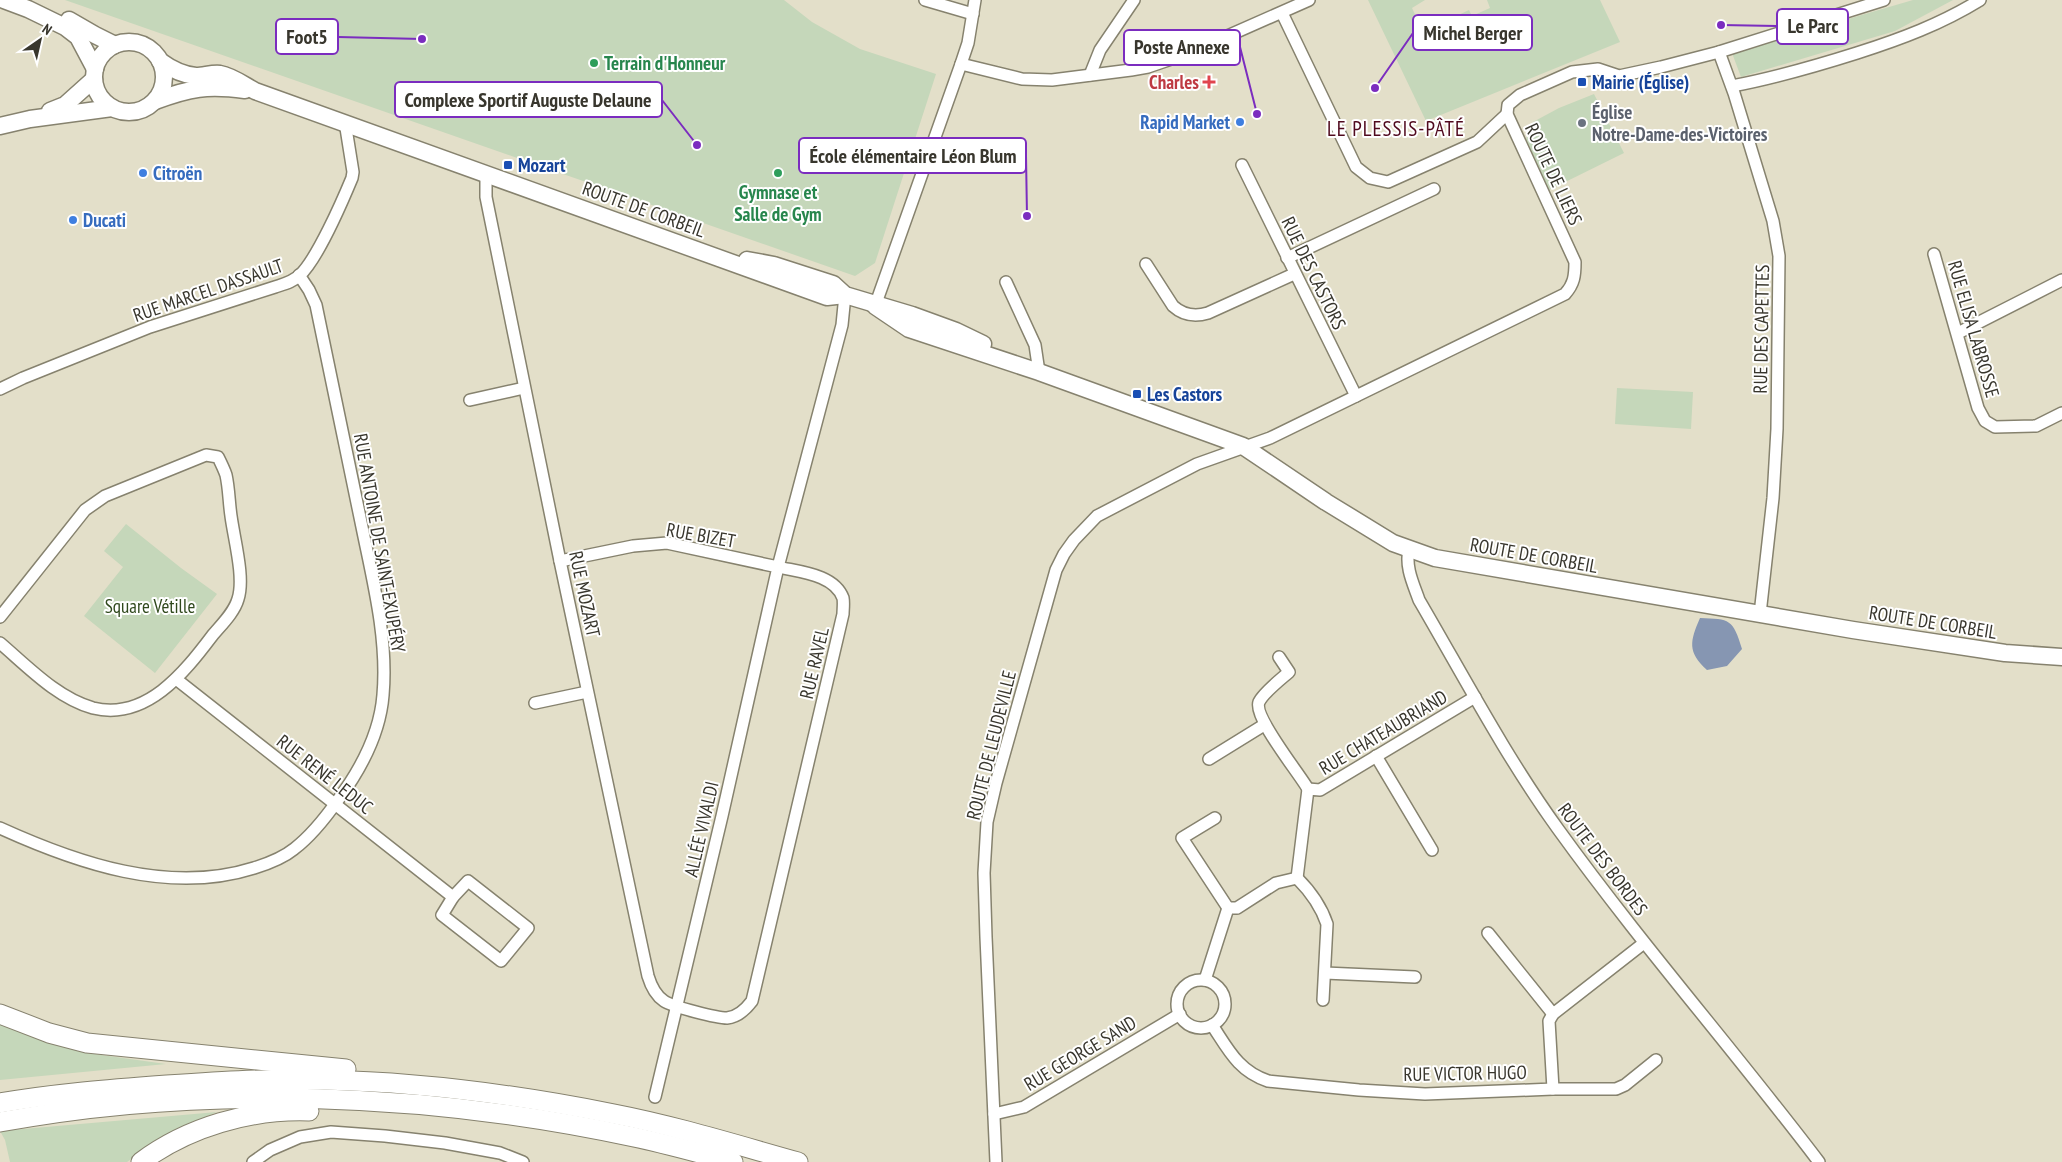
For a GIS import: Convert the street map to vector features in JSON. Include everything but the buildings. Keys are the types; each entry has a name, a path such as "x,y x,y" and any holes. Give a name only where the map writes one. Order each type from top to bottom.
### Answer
{"main road":[{"path":"0,1014 50,1033 87,1043 450,1080 471,1091"},
{"path":"0,1122 11,1107 78,1091 226,1080 323,1080 407,1084 543,1101 613,1114 681,1129 798,1162"},
{"path":"11,1107 85,1109 214,1099 328,1099 395,1103 498,1114 565,1124 634,1137 733,1162"},
{"path":"140,1162 181,1138 220,1123 255,1114 295,1111 384,1113 395,1103"}],"street":[{"path":"4,0 28,9 65,27 78,36 94,74 99,96 112,108 123,112 135,112 146,108 155,101 161,92 164,82 164,71 160,61 147,47 138,43 126,42 115,45 102,54 94,74 66,105 30,119"},
{"path":"925,0 973,14"},
{"path":"875,306 962,64 968,43 975,0"},
{"path":"1090,75 1100,50 1134,0"},
{"path":"962,64 1022,79 1052,80 1131,70 1164,62 1207,46 1282,13 1306,0"},
{"name":"ROUTE DE LIERS","path":"1244,446 1270,438 1565,294 1575,276 1575,262 1507,114 1508,104 1520,95 1572,72 1598,69 1619,76 1719,52 1884,0"},
{"path":"1732,86 1835,60 1869,49 1951,18 1980,0"},
{"path":"28,9 49,12 67,19 115,45"},
{"path":"1282,13 1356,167 1370,178 1388,182 1477,142 1507,114"},
{"name":"RUE DES CAPETTES","path":"1719,52 1732,86 1773,221 1779,256 1775,468 1760,614"},
{"name":"ROUTE DE CORBEIL","path":"160,61 171,69 183,74 196,76 219,74 234,79 255,91 710,254 774,265 833,284 845,295 875,306 909,329 1039,372 1244,446 1363,526 1393,543 1435,558 1760,614 2005,653 2062,657"},
{"name":"ROUTE DE CORBEIL","path":"155,101 198,88 215,86 255,91"},
{"path":"0,126 30,119 112,108"},
{"name":"RUE MARCEL DASSAULT","path":"0,390 23,378 150,328 292,281 299,275 316,252 352,178 353,172 345,122"},
{"name":"RUE DES CASTORS","path":"1242,165 1294,274 1356,396"},
{"name":"RUE MOZART","path":"486,173 486,197 524,388 648,976 652,989 657,995 664,1001 677,1007"},
{"path":"1287,258 1434,189"},
{"name":"RUE ELISA LABROSSE","path":"1934,254 1978,408 1985,421 1995,427 2036,426 2062,413"},
{"path":"1146,264 1173,306 1178,311 1195,316 1208,313 1294,274"},
{"name":"RUE ANTOINE DE SAINT-EXUPÉRY","path":"0,828 42,847 95,864 139,874 190,878 242,872 294,850 335,804 359,770 375,734 384,694 383,655 367,552 316,305 299,275"},
{"path":"1958,334 2062,280"},
{"path":"1006,282 1035,345 1039,372"},
{"path":"778,568 842,325 845,295"},
{"path":"470,400 524,388"},
{"name":"ROUTE DE LEUDEVILLE","path":"996,1162 984,873 987,822 1056,570 1074,540 1097,516 1197,464 1244,446"},
{"path":"0,617 84,510 91,504 105,496 206,455 218,457 226,473 239,573 238,598 231,613 176,679 163,691 135,706 105,709 94,708 68,698 0,643"},
{"name":"RUE BIZET","path":"560,562 633,546 667,543 778,568"},
{"name":"ROUTE DES BORDES","path":"1409,549 1407,559 1409,571 1419,600 1531,790 1644,943 1743,1064 1819,1162"},
{"name":"ALLÉE VIVALDI","path":"655,1097 778,568"},
{"name":"RUE RAVEL","path":"677,1007 728,1018 745,1010 752,1001 843,614 843,598 824,579 778,568"},
{"path":"1279,657 1289,672 1261,698 1258,704 1259,712 1264,725 1308,789"},
{"name":"RUE RENÉ LEDUC","path":"176,679 452,897"},
{"path":"535,703 587,692"},
{"name":"RUE CHATEAUBRIAND","path":"1298,878 1308,789 1320,790 1475,697"},
{"path":"1209,759 1264,725"},
{"path":"1376,756 1432,850"},
{"path":"1215,818 1182,838 1228,908"},
{"path":"1228,908 1237,908 1276,883 1298,878 1313,897 1323,913 1327,924 1323,1000"},
{"path":"468,881 528,928 501,961 442,915 452,897 468,881"},
{"path":"1205,980 1228,908"},
{"path":"1488,933 1553,1014 1644,943"},
{"path":"1325,973 1414,976"},
{"path":"1205,980 1220,989 1225,1004 1224,1012 1212,1025 1193,1026 1180,1014 1177,1001 1182,989 1190,982 1205,980"},
{"name":"RUE GEORGE SAND","path":"994,1114 1024,1107 1180,1014"},
{"name":"RUE VICTOR HUGO","path":"1212,1025 1242,1067 1254,1076 1268,1081 1425,1094 1553,1089 1549,1021 1553,1014"},
{"path":"1553,1089 1616,1089 1625,1085 1656,1060"},
{"path":"253,1162 270,1150 300,1137 331,1132 445,1143 500,1153 523,1162"}],"green space":[{"path":"65,0 784,0 812,22 860,49 936,74 875,263 855,276"},
{"path":"1368,0 1425,0 1412,8 1421,27 1430,23 1435,33 1452,25 1450,19 1469,10 1472,16 1490,8 1487,0 1600,0 1620,42 1426,121"},
{"path":"1913,0 1953,0 1895,31 1741,77 1732,53"},
{"path":"1594,94 1624,153 1549,190 1526,139 1533,122 1559,108"},
{"path":"1617,388 1693,392 1691,429 1615,424"},
{"name":"Square Vétille","path":"126,524 217,594 155,673 84,616 123,567 104,551"},
{"path":"0,1024 87,1053 166,1064 0,1080"},
{"path":"217,1112 178,1128 127,1162 10,1162 5,1140 0,1131"}],"water":[{"path":"1700,618 1724,620 1733,626 1742,649 1727,666 1707,670 1696,658 1692,646 1694,633"}],"place":[{"name":"Le Parc","path":"1721,25"},
{"name":"Foot5","path":"422,39"},
{"name":"Terrain d'Honneur","path":"594,63"},
{"name":"Charles","path":"1209,82"},
{"name":"Mairie (Église)","path":"1582,82"},
{"name":"Michel Berger","path":"1375,88"},
{"name":"Poste Annexe","path":"1257,114"},
{"name":"Rapid Market","path":"1240,122"},
{"name":"Église Notre-Dame-des-Victoires","path":"1582,123"},
{"name":"Complexe Sportif Auguste Delaune","path":"697,145"},
{"name":"Mozart","path":"508,165"},
{"name":"Citroën","path":"143,173"},
{"name":"Gymnase et Salle de Gym","path":"778,173"},
{"name":"École élémentaire Léon Blum","path":"1027,216"},
{"name":"Ducati","path":"73,220"},
{"name":"Les Castors","path":"1137,394"}],"district":[{"name":"LE PLESSIS-PÂTÉ","path":"1396,129"}]}
